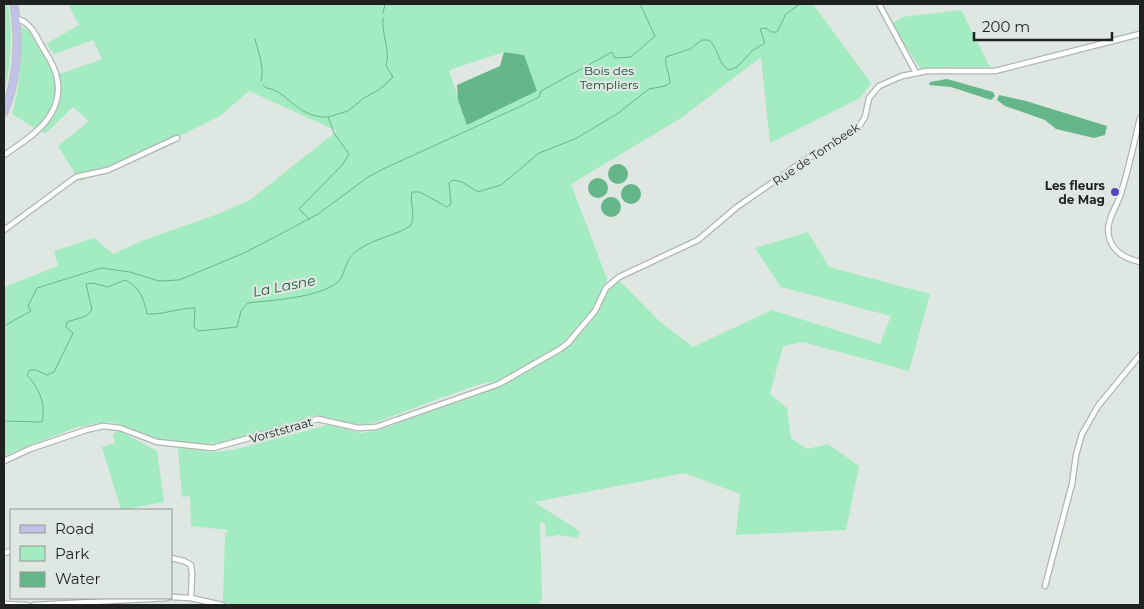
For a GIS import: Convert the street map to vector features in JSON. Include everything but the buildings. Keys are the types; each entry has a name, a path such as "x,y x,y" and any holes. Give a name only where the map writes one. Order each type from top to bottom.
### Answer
{"main road":[{"path":"4,112 16,59 14,4"}],"street":[{"path":"879,4 916,73"},
{"path":"4,155 43,127 50,117 57,96 57,77 53,67 33,31 27,24 16,19"},
{"name":"Rue de Tombeek","path":"552,354 568,343 594,311 606,288 612,282 698,240 737,207 802,162 858,128 865,117 868,98 879,86 916,73 944,70 995,71 1140,34"},
{"path":"1140,118 1121,194 1111,217 1108,230 1109,237 1117,251 1123,256 1140,262"},
{"path":"4,230 76,178 108,170 177,138"},
{"name":"Vorststraat","path":"4,461 30,449 103,426 120,428 157,442 202,448 224,446 318,420 358,428 376,427 499,384 552,354"},
{"path":"1045,586 1072,484 1076,455 1082,434 1098,406 1140,355"},
{"path":"172,558 191,565 191,598"},
{"path":"172,597 191,598 222,605"},
{"path":"34,605 148,599"},
{"path":"4,604 27,605"}],"green space":[{"path":"4,4 8,4 11,38 10,61 4,94"},
{"name":"Bois des Templiers","path":"68,4 813,4 871,83 860,98 770,143 761,57 681,118 571,184 607,279 599,299 619,280 660,322 693,347 772,310 880,344 891,316 781,287 755,248 808,232 829,267 930,294 909,371 803,342 783,346 770,394 787,408 791,438 807,449 828,444 859,466 846,530 736,535 740,494 685,473 534,502 580,533 577,538 559,535 546,537 545,523 540,523 542,598 538,605 241,605 223,603 225,534 228,530 191,526 190,496 182,497 178,448 212,452 233,450 328,425 361,433 380,430 514,379 562,350 576,329 556,349 501,380 477,385 363,425 314,416 224,443 202,444 158,439 112,422 98,423 77,427 4,456 4,287 58,266 54,251 94,238 113,254 144,240 218,214 250,200 337,131 249,91 220,116 120,165 80,181 58,146 89,121 73,107 45,134 12,114 20,70 20,25 29,31 53,73 63,73 102,59 93,40 54,54 46,44 79,25","holes":["504,52 524,55 527,65 467,125 449,70"]},
{"path":"961,10 990,67 920,68 891,24 903,17"},
{"path":"120,431 157,451 164,502 121,509 102,447 115,443 113,434"}],"water":[{"path":"504,52 524,55 537,91 467,125 458,100 457,85 500,66"},
{"path":"947,79 993,92 995,96 991,100 951,87 929,85 930,82"},
{"path":"999,95 1026,101 1107,126 1105,135 1094,138 1056,129 1045,120 1005,106 997,100"},
{"path":"618,164 625,167 628,174 625,181 618,184 611,181 608,174 611,167"},
{"path":"598,178 605,181 608,188 605,195 598,198 591,195 588,188 591,181"},
{"path":"631,184 638,187 641,194 638,201 631,204 624,201 621,194 624,187"},
{"path":"611,197 618,200 621,207 618,214 611,217 604,214 601,207 604,200"}],"waterway":[{"path":"383,13 385,4"},
{"path":"4,326 31,311 28,306 37,288 101,268 130,272 159,281 179,280 244,253 318,214 368,177 539,97 541,91 612,52 615,58 631,57 655,36 640,4"},
{"name":"La Lasne","path":"4,421 42,422 43,409 41,397 27,375 30,370 36,370 47,375 54,372 73,333 66,327 67,322 86,316 92,310 86,284 93,283 108,287 125,280 138,290 147,314 195,308 194,327 198,331 237,327 241,311 248,303 307,295 319,292 338,282 343,275 348,261 355,252 410,226 413,218 412,192 420,192 447,207 451,204 449,183 453,180 462,182 478,192 501,185 539,153 575,139 617,114 649,89 665,86 670,83 666,57 690,49 702,40 709,40 725,68 729,70 737,67 752,51 765,43 760,29 766,28 771,32 777,32 786,14 800,4"},
{"path":"309,219 299,209 343,164 349,154 334,133 328,117 348,111 364,98 380,89 393,77 386,66 387,54 383,18"},
{"path":"255,39 262,65 261,81"},
{"path":"263,85 280,93 299,109 316,116 327,117"}],"place":[{"name":"Les fleurs de Mag","path":"1115,192"}]}
